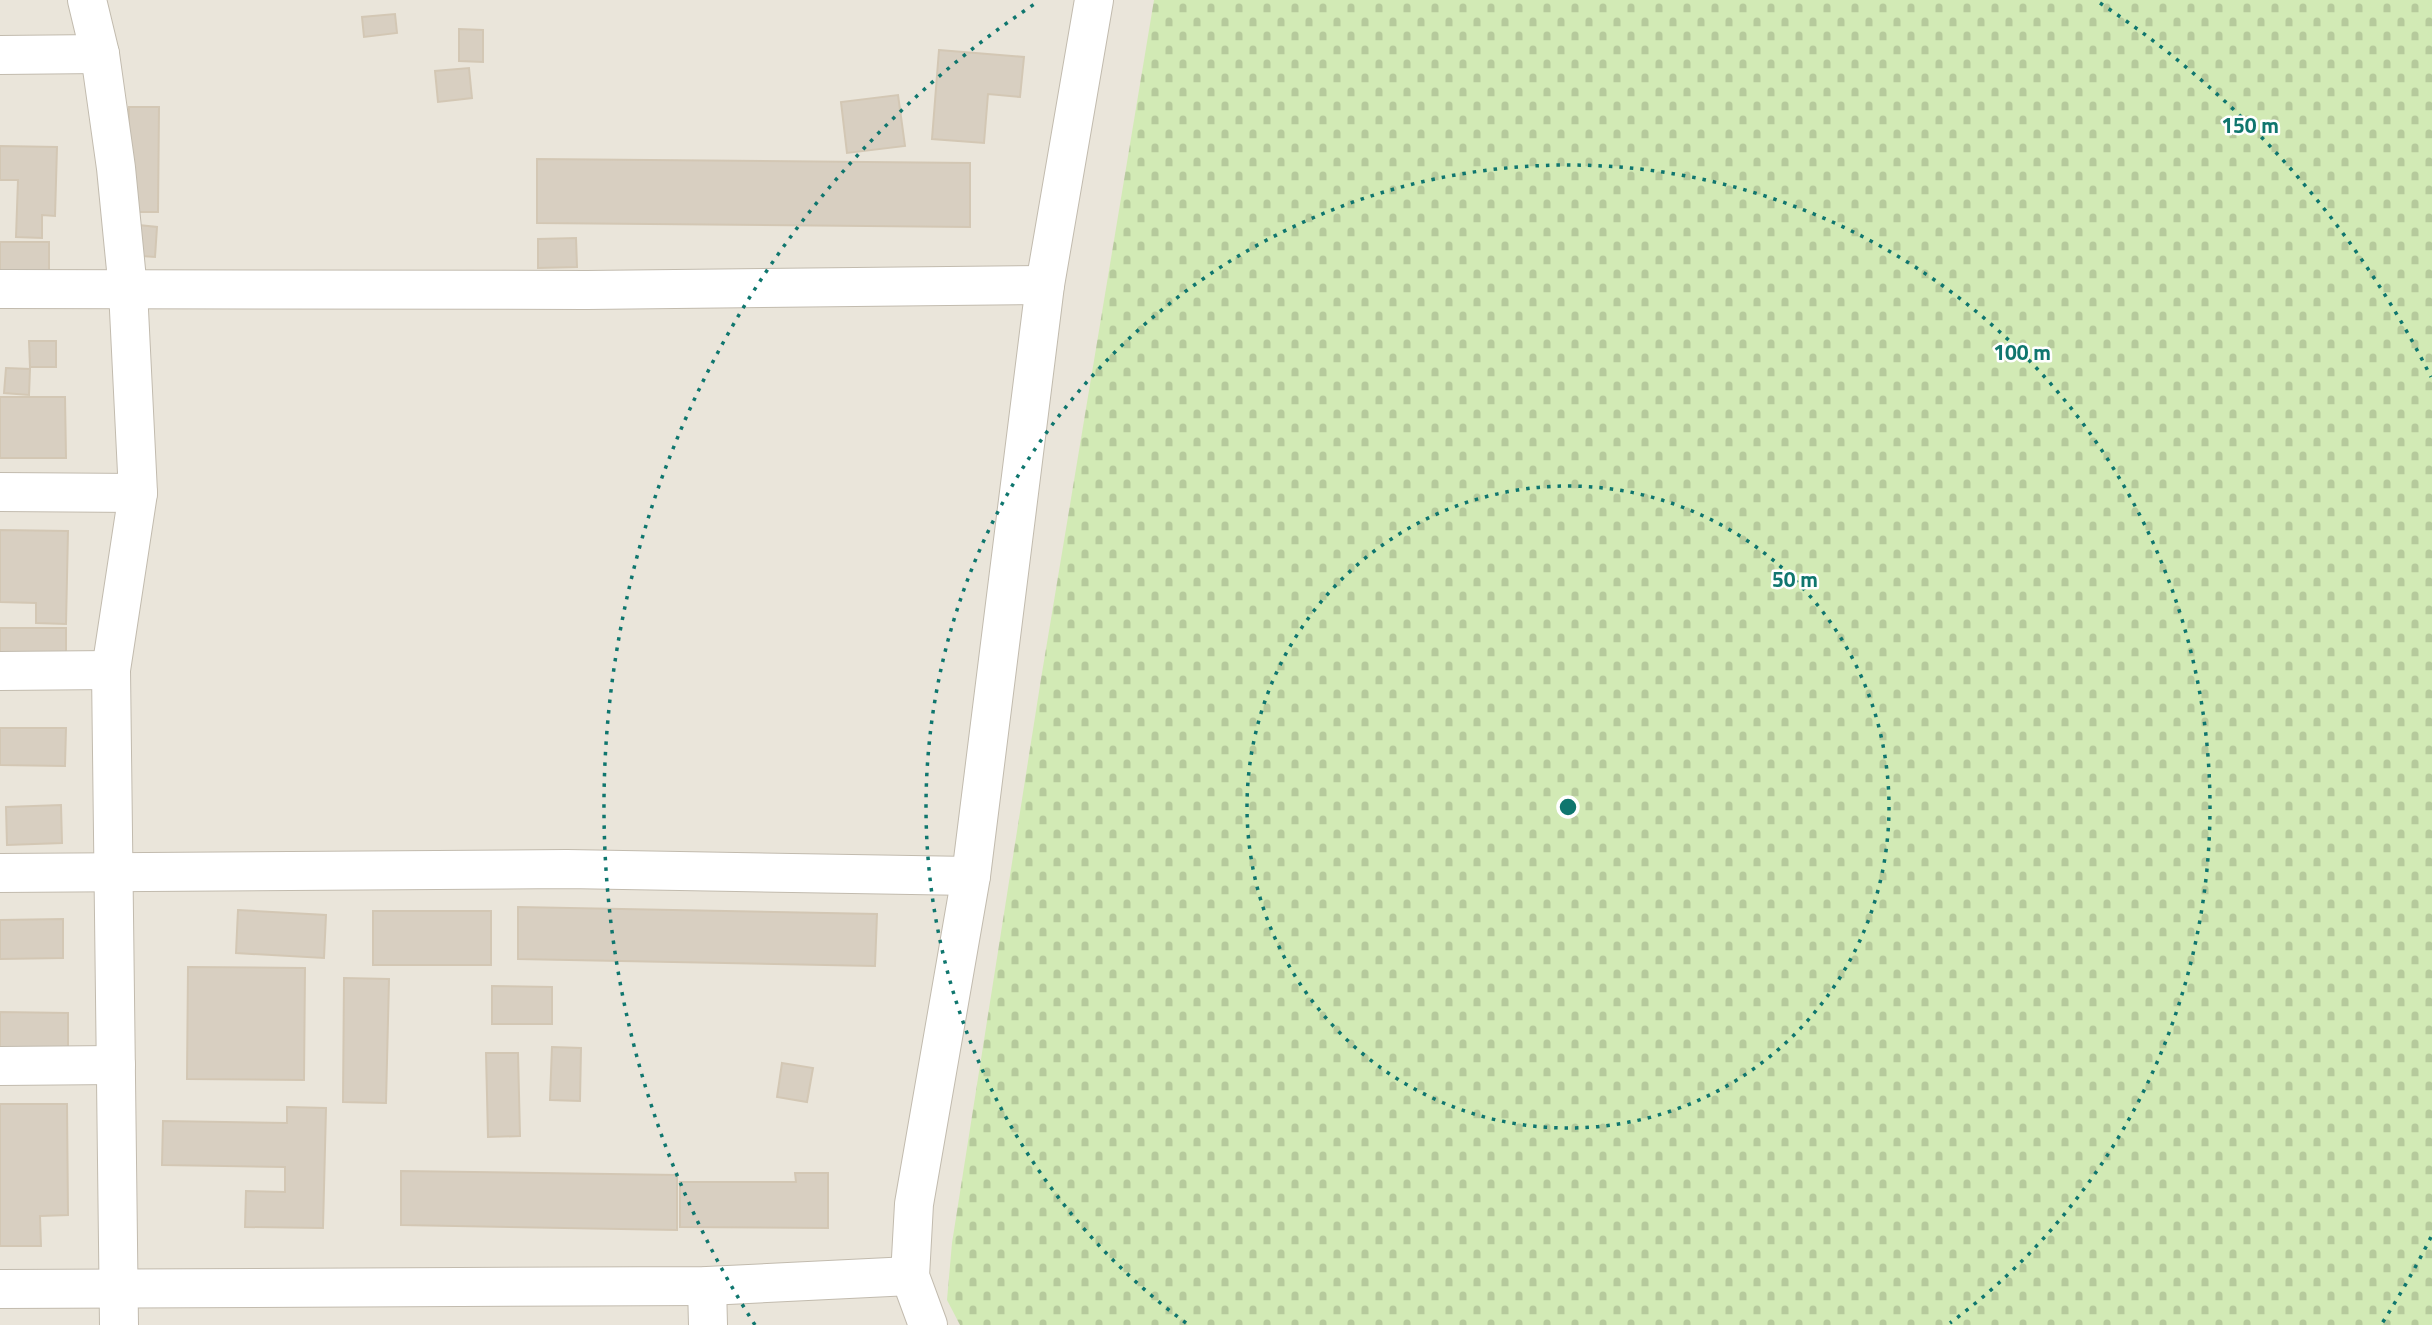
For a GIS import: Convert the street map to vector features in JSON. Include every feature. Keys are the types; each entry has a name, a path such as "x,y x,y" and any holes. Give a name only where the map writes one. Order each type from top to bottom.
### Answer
{"street":[{"path":"87,0 100,54 116,168 128,290 138,494 111,670 120,1307"},
{"path":"928,1325 910,1276 914,1204 971,876 1045,285 1094,0"},
{"path":"0,55 100,54"},
{"path":"0,289 587,290 1045,285"},
{"path":"0,492 138,494"},
{"path":"0,671 111,670"},
{"path":"0,873 566,869 971,876"},
{"path":"0,1066 116,1065"},
{"path":"0,1289 120,1307 910,1276"},
{"path":"708,1286 708,1325"}],"shaded area":[{"path":"0,0 2432,0 2432,1325 0,1325"}],"green space":[{"path":"1154,0 2432,0 2432,1325 960,1325 947,1300 952,1243 1041,679"}],"building":[{"path":"395,14 397,33 364,37 362,17"},
{"path":"459,29 483,30 483,62 459,61"},
{"path":"939,50 1024,57 1020,97 988,94 984,143 932,139"},
{"path":"469,68 472,98 438,102 435,71"},
{"path":"898,95 905,146 847,153 841,102"},
{"path":"129,107 159,107 158,212 128,212"},
{"path":"0,146 57,147 55,216 42,215 42,238 16,237 18,180 0,180"},
{"path":"537,159 970,163 970,227 537,223"},
{"path":"129,224 157,227 155,257 127,255"},
{"path":"576,238 577,267 538,268 538,239"},
{"path":"0,242 49,242 49,271 0,271"},
{"path":"29,341 56,341 56,367 30,367"},
{"path":"6,368 30,369 29,395 4,393"},
{"path":"0,397 65,397 66,458 0,458"},
{"path":"0,530 68,531 66,624 36,623 36,603 0,602"},
{"path":"0,628 66,628 66,657 0,657"},
{"path":"0,728 66,728 65,766 0,765"},
{"path":"61,805 62,843 7,845 6,807"},
{"path":"518,907 877,914 875,966 518,959"},
{"path":"238,910 326,915 324,958 236,953"},
{"path":"373,911 491,911 491,965 373,965"},
{"path":"63,919 63,958 0,959 0,920"},
{"path":"188,967 305,968 304,1080 187,1079"},
{"path":"344,978 389,979 386,1103 343,1102"},
{"path":"492,986 552,987 552,1024 492,1024"},
{"path":"0,1012 68,1013 68,1048 0,1048"},
{"path":"552,1047 581,1048 580,1101 550,1100"},
{"path":"486,1053 518,1053 520,1136 488,1137"},
{"path":"782,1063 813,1068 807,1102 777,1097"},
{"path":"0,1104 67,1104 68,1215 40,1216 41,1246 0,1246"},
{"path":"287,1107 326,1108 323,1228 245,1227 246,1191 285,1192 285,1167 162,1165 163,1121 287,1123"},
{"path":"401,1171 677,1175 677,1230 401,1225"},
{"path":"795,1173 828,1173 828,1228 680,1227 680,1182 796,1182"}]}
